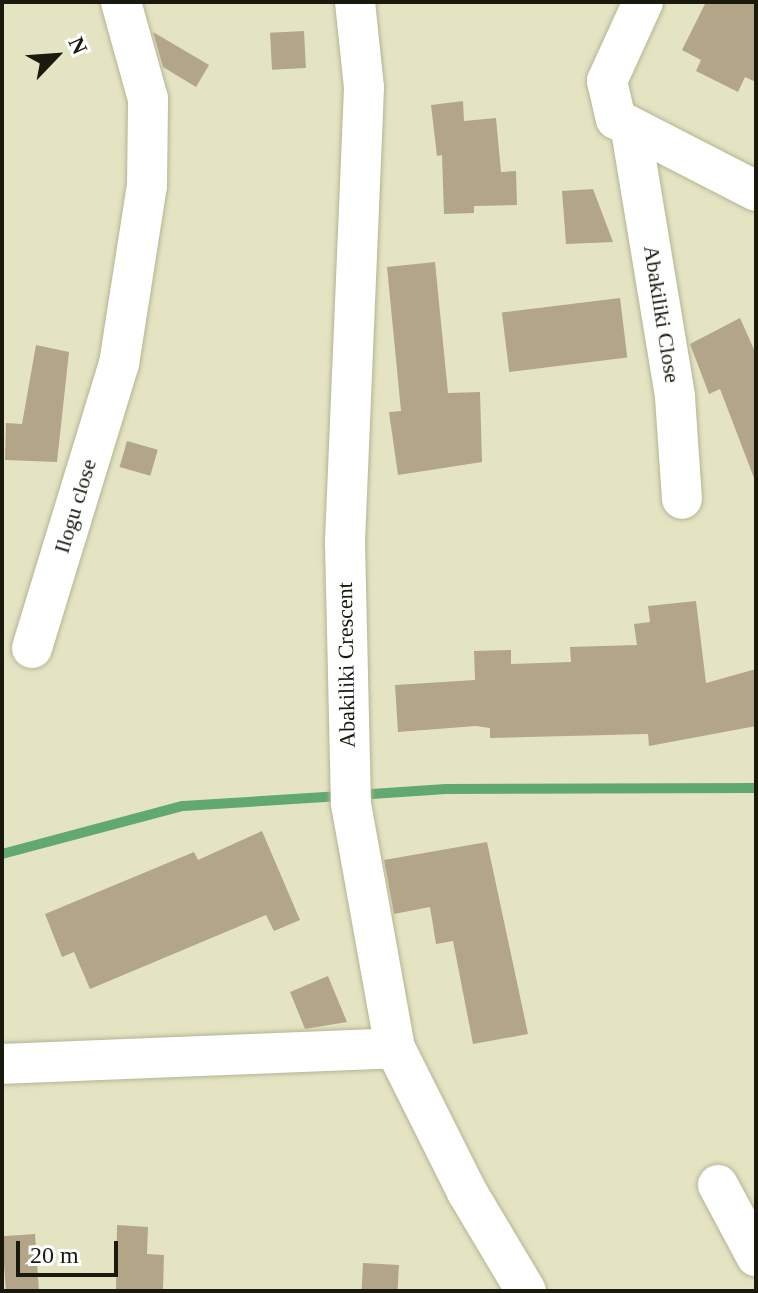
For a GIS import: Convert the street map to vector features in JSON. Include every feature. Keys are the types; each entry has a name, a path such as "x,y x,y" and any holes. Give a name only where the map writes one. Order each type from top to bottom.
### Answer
{"street":[{"name":"Ilogu close","path":"32,648 119,364 151,131 142,69 121,2"},
{"name":"Abakiliki Crescent","path":"355,2 364,88 345,542 350,788 395,1048 467,1192 526,1291"},
{"name":"Abakiliki Close","path":"643,2 607,81 620,118 675,397 682,499"},
{"path":"620,118 756,191"},
{"path":"2,1064 395,1048"},
{"path":"718,1185 756,1256"}],"building":[{"path":"706,2 756,2 756,82 745,77 738,92 696,71 701,60 682,50"},
{"path":"304,31 306,68 272,70 270,33"},
{"path":"153,32 209,65 196,87 163,67"},
{"path":"463,101 464,121 496,118 501,172 516,171 517,205 474,206 474,213 444,214 442,155 437,156 431,105"},
{"path":"593,189 613,242 566,244 562,191"},
{"path":"435,262 448,393 480,392 482,462 398,475 389,412 401,411 387,267"},
{"path":"620,298 627,358 509,372 502,313"},
{"path":"740,318 756,354 754,478 720,389 709,394 690,344"},
{"path":"36,345 69,352 57,462 5,460 6,423 22,424"},
{"path":"127,441 158,450 150,476 120,467"},
{"path":"696,601 706,683 756,669 756,726 649,746 648,734 490,738 490,728 476,726 398,732 395,685 475,680 474,651 511,650 511,664 571,662 570,647 637,645 634,624 650,622 648,606"},
{"path":"262,831 300,920 274,931 266,915 90,989 74,952 62,957 45,914 194,852 198,860"},
{"path":"487,842 528,1034 473,1044 453,941 436,944 430,907 394,914 384,860"},
{"path":"328,976 347,1022 305,1029 290,992"},
{"path":"117,1225 148,1227 147,1254 164,1255 163,1291 116,1291"},
{"path":"35,1234 39,1291 6,1291 2,1236"},
{"path":"363,1263 399,1265 398,1291 362,1291"}],"waterway":[{"path":"357,795 446,789 756,788"},
{"path":"2,854 183,806 341,796"}]}
